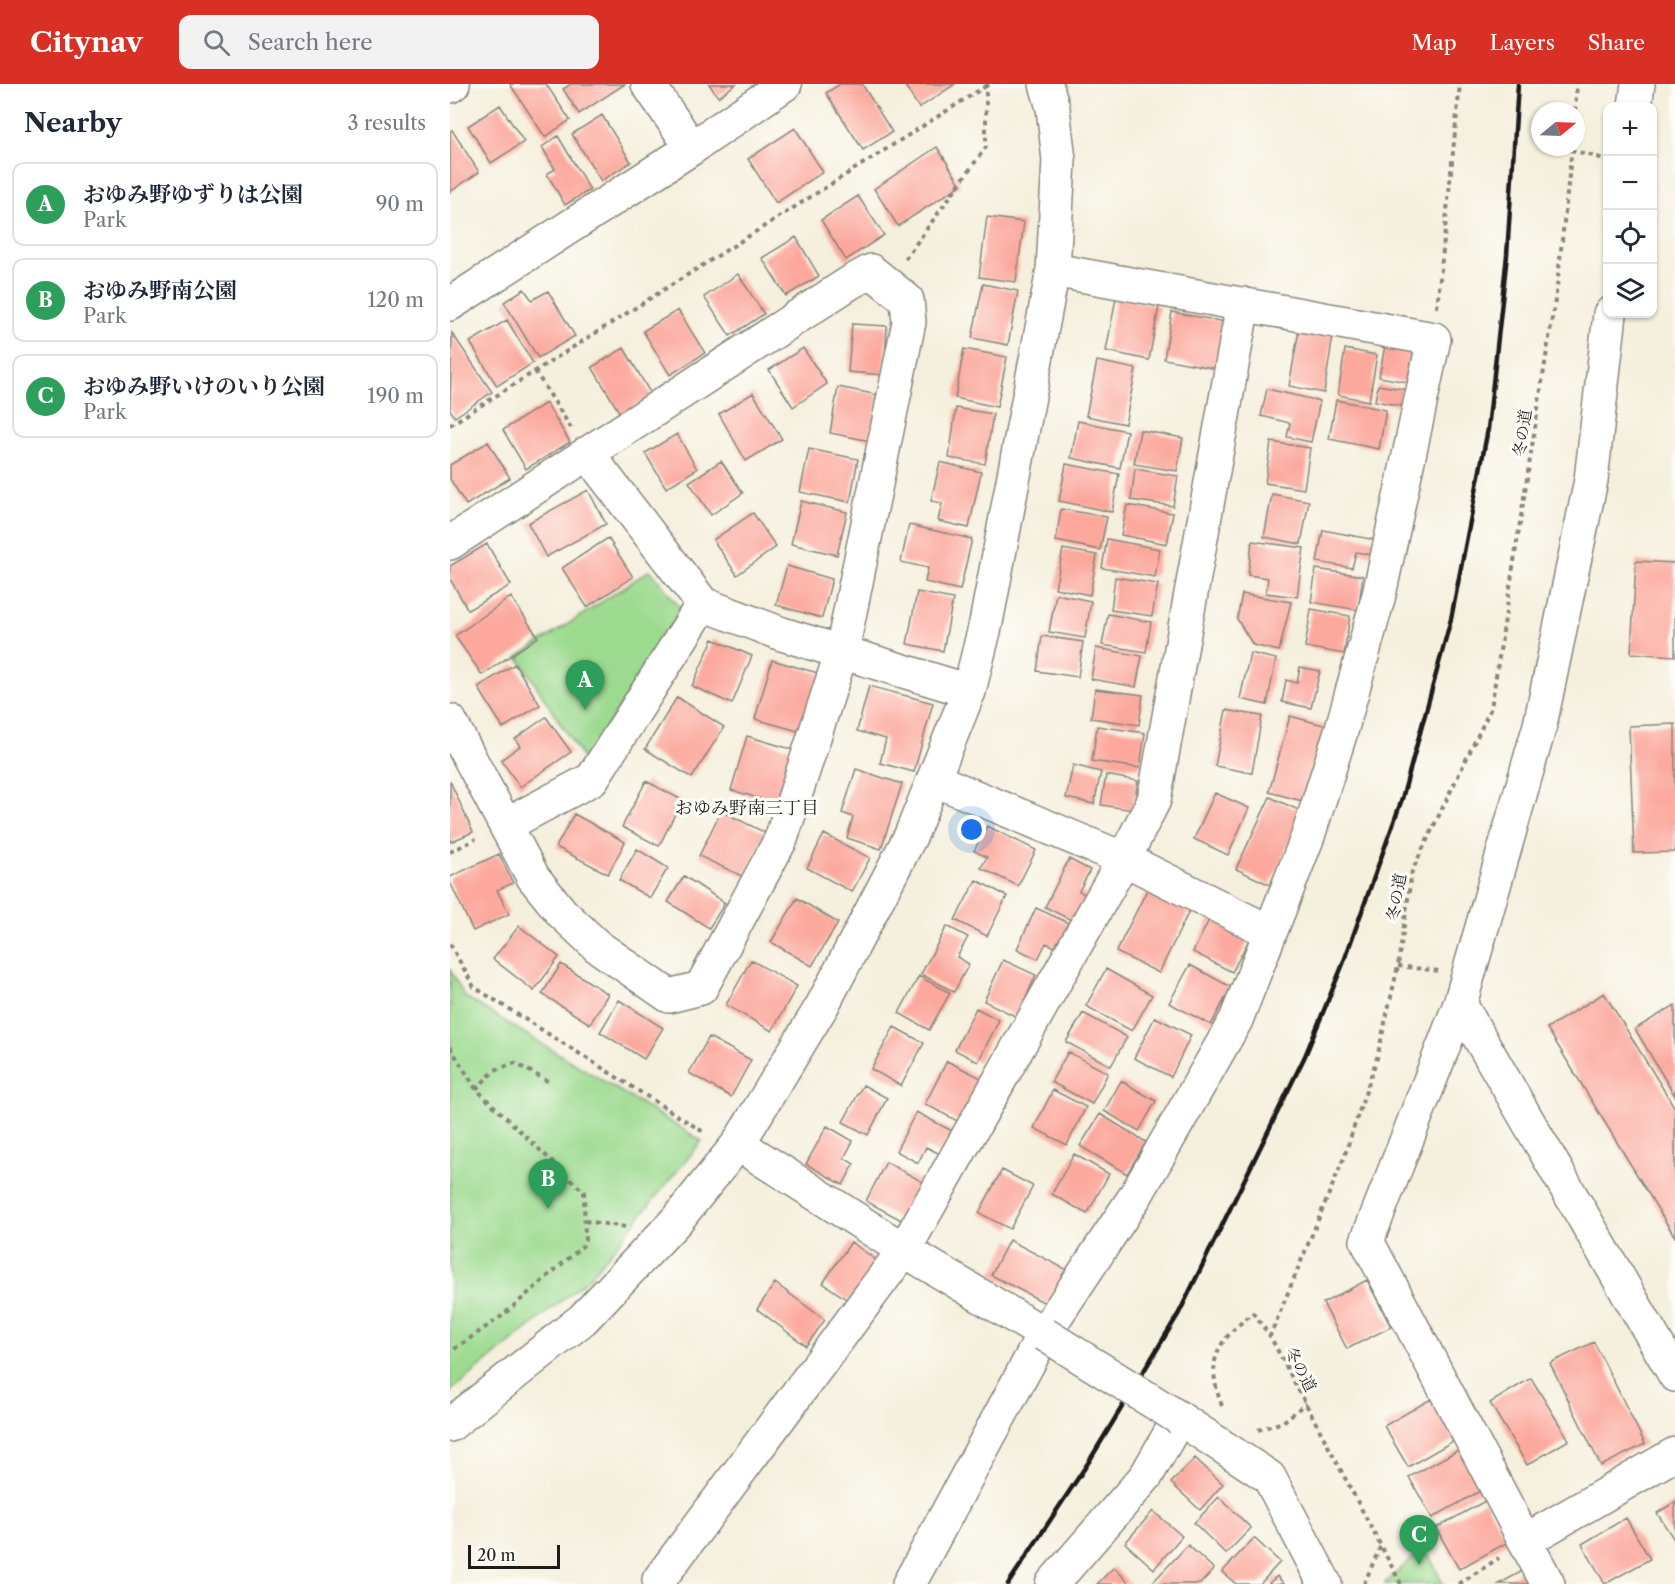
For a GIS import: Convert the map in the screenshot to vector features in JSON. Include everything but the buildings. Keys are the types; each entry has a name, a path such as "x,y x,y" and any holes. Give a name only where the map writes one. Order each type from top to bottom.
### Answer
{"street":[{"path":"648,84 692,148"},
{"path":"450,304 692,148 785,84"},
{"path":"450,1425 583,1319 676,1221 725,1140 822,1006 887,884 935,780 969,691 986,623 1053,270 1059,160 1053,108 1046,84"},
{"path":"1636,102 1638,84"},
{"path":"909,1584 1044,1334 1136,1195 1236,1020 1308,836 1354,684 1379,595 1434,339 1053,270"},
{"path":"450,543 871,271 907,300 909,322 842,651 781,839 701,988 669,996 597,946 562,913 533,878 450,721"},
{"path":"656,1583 904,1250 1124,859 1154,800 1243,303"},
{"path":"1548,1584 1368,1240 1464,989 1542,713 1591,480 1610,318"},
{"path":"587,453 703,604 782,634 969,691"},
{"path":"506,825 592,779 703,604"},
{"path":"935,780 1124,859 1270,932"},
{"path":"1464,989 1675,1376"},
{"path":"725,1140 1044,1334 1269,1476 1325,1584"},
{"path":"1052,1584 1146,1476 1179,1418"},
{"path":"1525,1541 1675,1454"}],"path":[{"path":"1434,339 1460,84"},
{"path":"1576,102 1577,84"},
{"path":"888,284 986,147 987,85"},
{"path":"450,425 987,85"},
{"path":"1585,153 1603,159"},
{"name":"冬の道","path":"1401,1584 1270,1336 1343,1160 1377,1058 1398,966 1412,871 1491,708 1557,287 1570,156"},
{"path":"535,370 587,453"},
{"path":"450,944 474,987 725,1140"},
{"path":"1398,966 1464,989"},
{"path":"450,1047 476,1089 584,1192 585,1221 585,1244 502,1316 450,1352"},
{"path":"476,1089 495,1070 515,1063 551,1083"},
{"path":"585,1221 629,1227"},
{"path":"1227,1412 1222,1406 1212,1375 1221,1343 1231,1330 1253,1313 1270,1336"},
{"path":"1250,1426 1260,1430 1283,1422 1306,1403"},
{"path":"1459,1584 1525,1541"},
{"path":"1364,1584 1381,1545"}],"green space":[{"path":"650,570 682,610 585,762 518,657"},
{"path":"450,969 465,997 702,1141 589,1278 450,1392"},
{"path":"1425,1547 1443,1584 1384,1584"}],"railway":[{"path":"1008,1584 1088,1463 1179,1313 1305,1056 1343,964 1402,799 1451,619 1488,429 1507,255 1518,84"}],"place":[{"name":"おゆみ野ゆずりは公園","path":"585,710"},
{"name":"おゆみ野南公園","path":"548,1209"},
{"name":"おゆみ野いけのいり公園","path":"1419,1565"}],"district":[{"name":"おゆみ野南三丁目","path":"747,808"}]}
